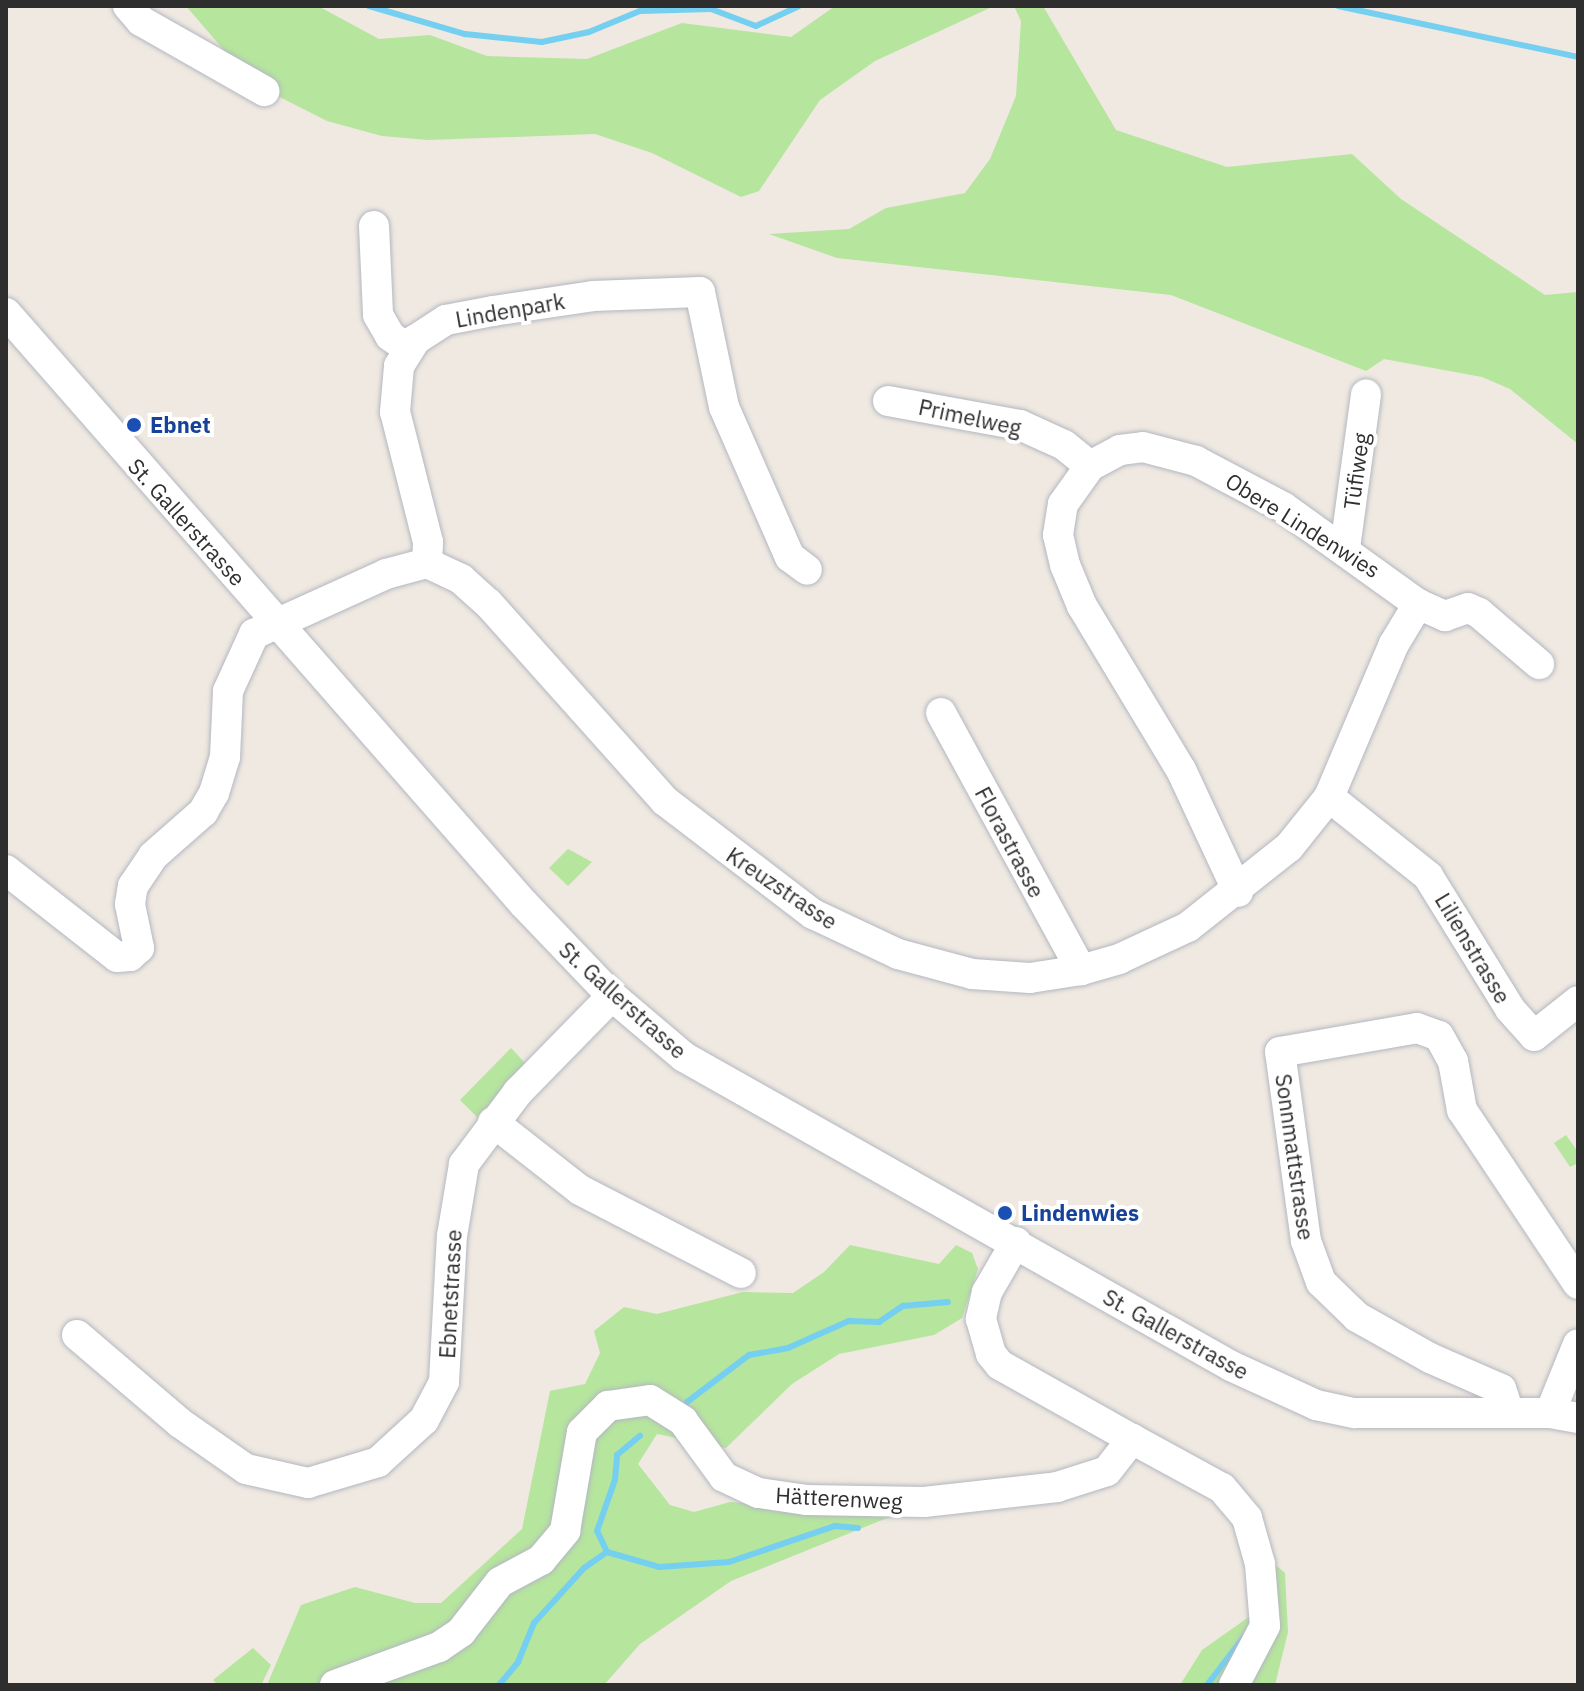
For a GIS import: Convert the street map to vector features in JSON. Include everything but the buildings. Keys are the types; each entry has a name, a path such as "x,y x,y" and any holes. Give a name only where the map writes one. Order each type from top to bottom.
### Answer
{"street":[{"path":"135,14 264,91"},
{"path":"6,870 117,957 130,956 139,948 130,904 133,886 153,856 203,812 214,793 222,775 234,672 254,634 274,621 427,563 428,542 395,412 396,379 407,348 390,336 378,315 374,226"},
{"name":"Lindenpark","path":"407,348 427,328 484,313 593,296 700,292 724,407 790,557 807,570"},
{"name":"St. Gallerstrasse","path":"6,313 274,621 612,996 714,1077 1016,1242 1231,1366 1316,1405 1355,1413 1564,1415"},
{"name":"Tüfiweg","path":"1345,548 1366,394"},
{"name":"Primelweg","path":"888,401 1020,425 1064,445 1090,466"},
{"name":"Obere Lindenwies","path":"1238,892 1181,770 1088,618 1065,565 1058,535 1063,504 1090,466 1120,450 1143,447 1172,452 1261,493 1345,548 1418,604 1445,616 1468,608 1479,613 1539,664"},
{"name":"Kreuzstrasse","path":"427,563 461,579 488,603 665,801 813,914 898,954 972,974 1030,978 1081,970 1163,940 1238,892 1289,847 1329,797 1394,644 1418,604"},
{"name":"Florastrasse","path":"941,713 1081,970"},
{"name":"Lilienstrasse","path":"1329,797 1428,876 1510,1009 1534,1036 1578,1001"},
{"name":"Ebnetstrasse","path":"77,1335 180,1423 246,1469 308,1483 378,1462 415,1431 444,1382 456,1203 464,1164 493,1122 612,996"},
{"name":"Sonnmattstrasse","path":"1509,1413 1506,1393 1357,1317 1321,1282 1306,1241 1280,1052 1417,1028 1439,1036 1453,1061 1462,1110 1578,1284"},
{"path":"493,1122 580,1190 741,1273"},
{"path":"1016,1242 987,1292 981,1319 991,1354 1000,1365 1222,1488 1247,1518 1260,1564 1265,1626 1234,1685"},
{"path":"1564,1415 1578,1344"},
{"name":"Hätterenweg","path":"335,1685 439,1647 461,1632 500,1582 557,1545 571,1505 582,1432 608,1406 650,1400 670,1408 724,1477 759,1493 807,1500 924,1502 1057,1487 1107,1471 1132,1439"}],"green space":[{"path":"186,6 318,6 379,39 430,35 487,56 587,59 682,23 791,37 835,6 994,6 875,61 820,100 759,191 741,197 652,153 595,134 428,140 382,136 327,121 252,83"},
{"path":"1014,6 1043,6 1116,130 1227,167 1352,154 1401,199 1545,295 1578,292 1578,444 1510,389 1482,377 1384,359 1366,371 1171,295 837,258 769,234 849,229 886,208 965,193 990,159 1016,96 1021,21"},
{"path":"568,849 592,862 568,886 549,868"},
{"path":"511,1048 528,1066 480,1120 460,1100"},
{"path":"1566,1135 1578,1152 1578,1163 1570,1167 1554,1143"},
{"path":"850,1245 939,1264 956,1245 972,1253 978,1269 962,1318 934,1335 839,1354 792,1384 726,1448 657,1434 638,1464 670,1505 694,1512 730,1502 892,1516 731,1581 640,1644 604,1685 267,1685 301,1605 355,1587 415,1603 441,1603 522,1529 550,1391 585,1384 600,1353 594,1331 624,1307 657,1314 743,1292 793,1293 824,1272"},
{"path":"1264,1555 1285,1573 1288,1632 1275,1685 1180,1685 1202,1650 1263,1607"},
{"path":"253,1648 271,1665 261,1685 218,1685 213,1680"}],"waterway":[{"path":"369,6 465,34 542,42 589,32 640,11 711,9 756,26 799,6"},
{"path":"1338,6 1578,57"},
{"path":"687,1402 749,1355 788,1348 849,1321 879,1322 903,1306 948,1302"},
{"path":"499,1685 518,1662 534,1623 584,1568 607,1552 597,1531 615,1480 617,1455 640,1436"},
{"path":"607,1552 659,1567 729,1562 835,1526 858,1528"},
{"path":"1207,1685 1244,1637"}],"place":[{"name":"Ebnet","path":"134,425"},
{"name":"Lindenwies","path":"1005,1213"}]}
